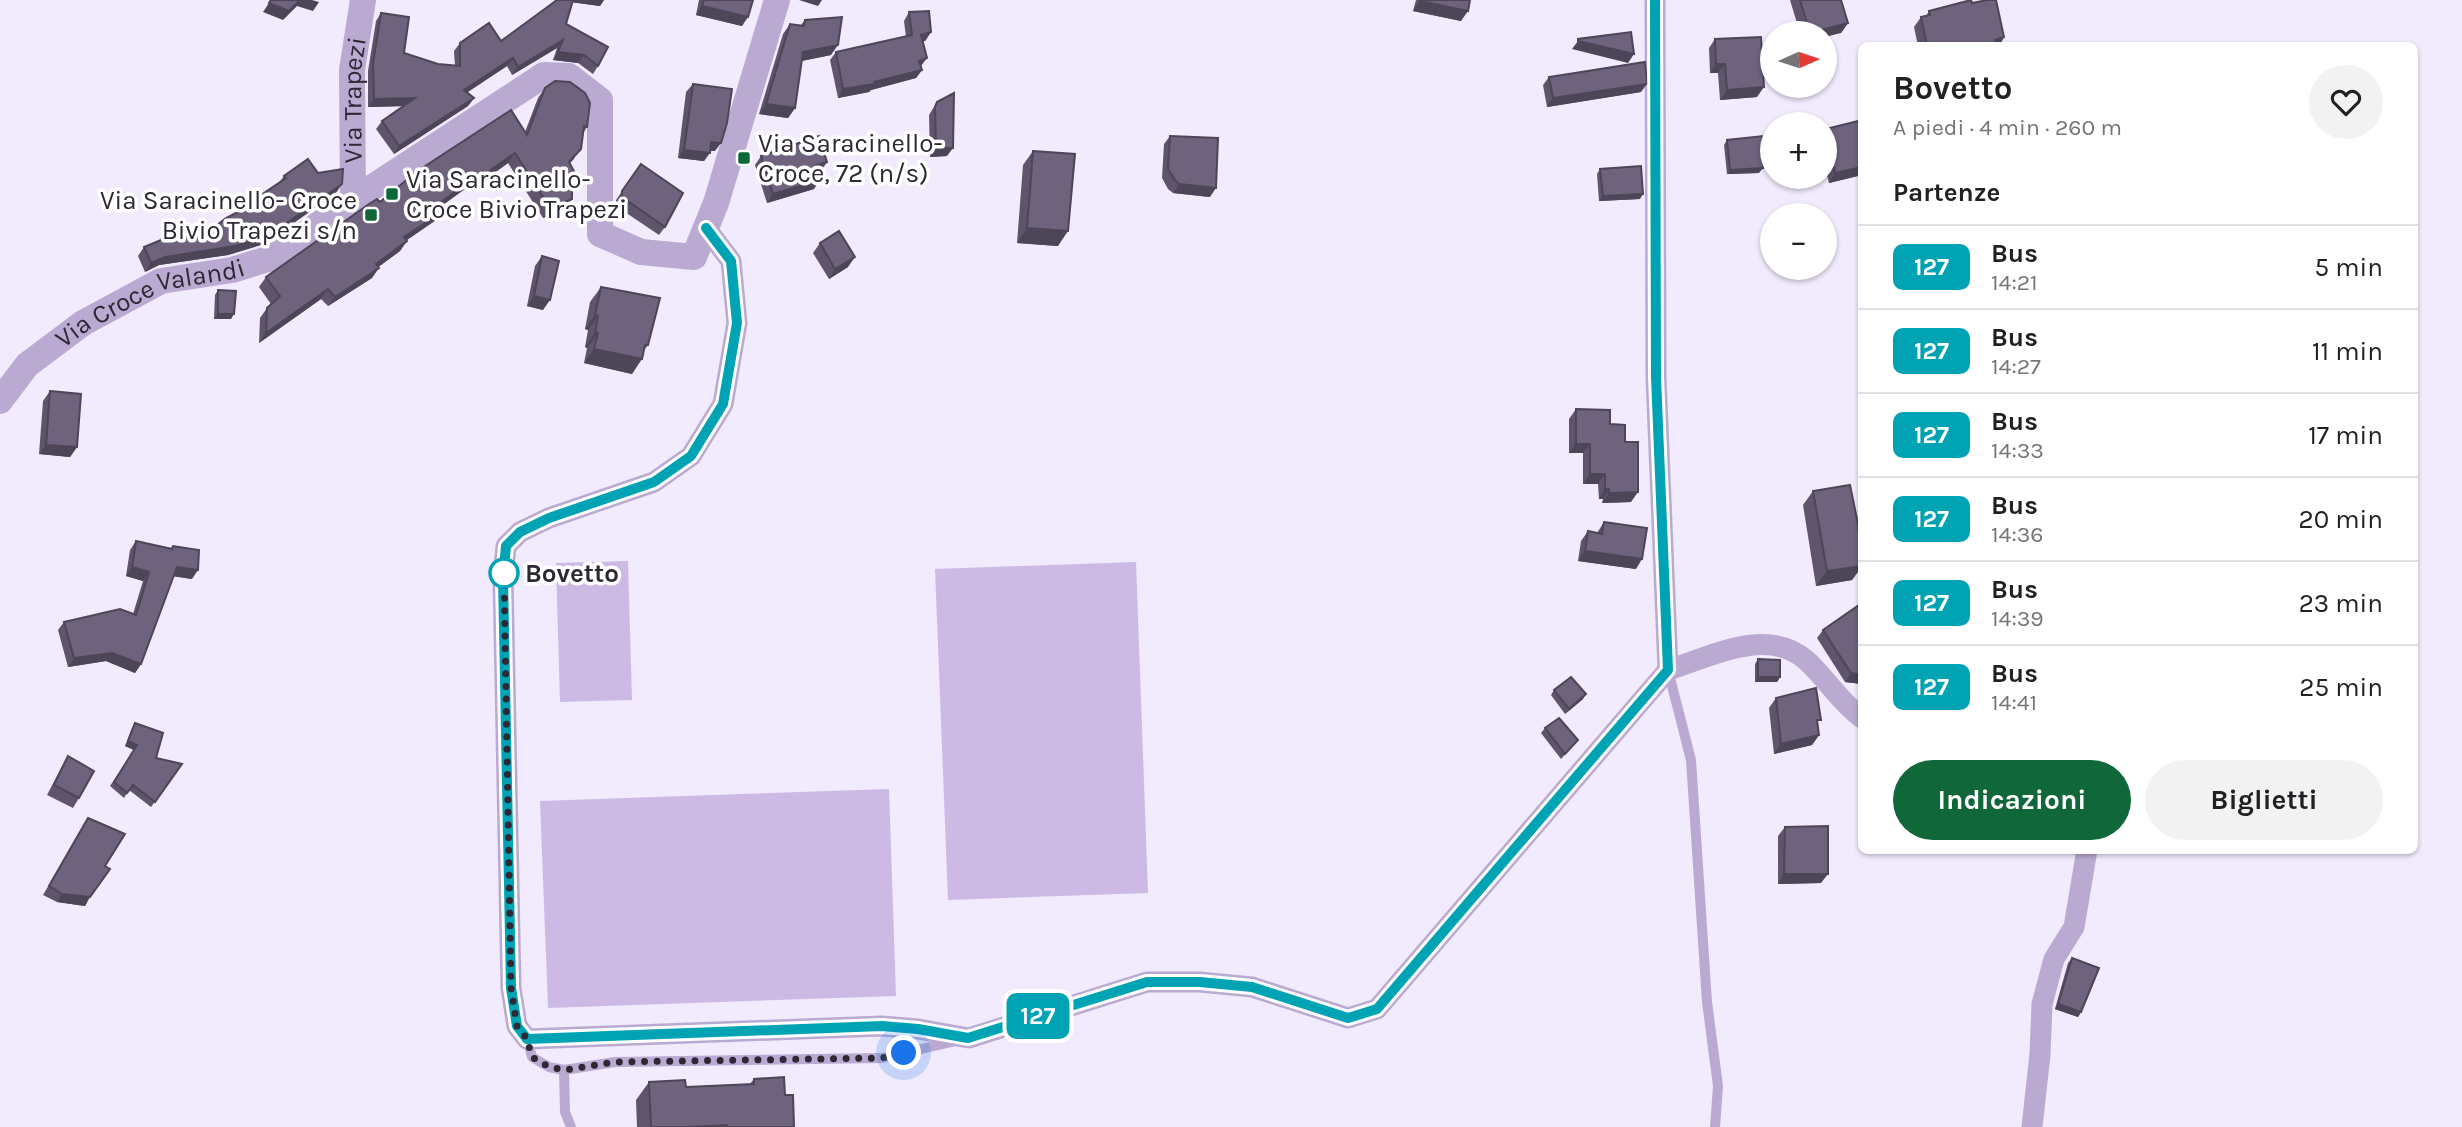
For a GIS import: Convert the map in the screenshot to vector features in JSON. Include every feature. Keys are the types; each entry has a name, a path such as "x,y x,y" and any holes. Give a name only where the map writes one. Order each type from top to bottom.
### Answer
{"street":[{"name":"Via Trapezi","path":"353,200 352,70 363,0"},
{"name":"Via Croce Valandi","path":"0,401 27,365 83,323 160,281 232,270 271,258 353,200 544,75 569,76 600,100 600,234 641,252 694,257 716,203 777,0"},
{"path":"1655,0 1656,377 1668,670"},
{"path":"706,228 731,261 737,323 723,404 691,456 654,482 549,518 520,532 506,546 503,578 511,988 517,1026 527,1039 882,1026 968,1038 1147,982 1200,982 1252,987 1348,1018 1377,1009 1668,670 1747,645 1782,646 1804,659 1858,715"},
{"path":"2032,1127 2040,1054 2042,1003 2054,959 2074,927 2086,854"}],"lane":[{"path":"1668,670 1691,760 1707,1003 1718,1086 1715,1127"},
{"path":"527,1039 532,1057 549,1067 564,1070 615,1062 882,1058 968,1038"},
{"path":"564,1070 565,1112 571,1127"}],"shaded area":[{"path":"628,561 632,700 560,702 556,563"},
{"path":"1136,562 1148,893 948,900 935,569"},
{"path":"889,789 896,996 548,1008 540,801"}],"building":[{"path":"271,0 300,0 289,11 269,3"},
{"path":"557,0 573,0 566,24 608,47 598,66 584,55 558,52 563,40 518,67 513,58 464,90 474,98 399,146 382,121 415,98 374,99 373,63 381,13 409,17 404,53 438,64 460,66 460,43 489,23 501,41"},
{"path":"704,0 753,0 748,17 702,6"},
{"path":"1420,0 1470,0 1468,11"},
{"path":"1800,0 1841,0 1848,23 1838,26 1838,21 1806,21"},
{"path":"1971,0 1972,3 1996,0 2004,37 1996,42 1926,42 1921,17 1930,15 1929,11"},
{"path":"929,11 931,32 921,35 927,58 919,61 922,70 874,82 875,84 843,89 836,52 912,35 909,12"},
{"path":"842,17 838,45 803,52 795,108 766,104 790,24 804,26 805,20"},
{"path":"1631,32 1634,54 1578,41 1578,39"},
{"path":"1760,37 1760,87 1727,90 1725,64 1716,64 1715,39"},
{"path":"1645,62 1647,84 1553,98 1549,77"},
{"path":"555,81 570,82 585,93 590,103 581,149 569,162 576,175 572,178 572,199 550,208 515,153 485,174 483,171 441,202 446,209 404,237 407,241 376,264 379,268 335,297 328,289 266,333 267,308 280,296 266,277 369,204 377,199 380,202 416,172 511,110 527,135 545,88"},
{"path":"693,84 732,89 721,143 711,142 710,153 684,150"},
{"path":"954,93 953,148 936,148 935,107 937,102"},
{"path":"1858,121 1858,168 1837,173 1837,126"},
{"path":"819,136 827,162 815,166 820,180 773,194 761,156"},
{"path":"1170,136 1218,138 1216,188 1179,184 1175,180 1168,169"},
{"path":"1760,136 1760,168 1730,170 1727,140"},
{"path":"1033,151 1075,154 1068,231 1027,228"},
{"path":"308,159 318,173 343,169 342,184 270,235 235,246 165,257 151,263 144,247 161,240 208,232 226,218 250,206 248,199 261,195"},
{"path":"641,164 683,193 665,227 622,197 622,191"},
{"path":"1641,166 1643,194 1603,196 1600,169"},
{"path":"839,231 855,257 835,269 820,243"},
{"path":"542,256 559,261 550,300 534,296"},
{"path":"601,287 660,298 642,359 594,349 598,333 595,332 598,316 595,315"},
{"path":"218,290 236,291 234,314 218,314"},
{"path":"50,391 81,394 77,447 46,445"},
{"path":"1576,409 1610,410 1610,424 1625,425 1625,442 1638,442 1638,492 1609,493 1609,489 1605,489 1605,474 1590,474 1590,444 1576,444"},
{"path":"1850,485 1858,524 1858,567 1827,571 1813,491"},
{"path":"1604,522 1647,528 1642,559 1585,551 1588,531 1602,534"},
{"path":"136,541 172,549 173,546 199,550 198,570 177,567 141,664 112,653 74,658 64,622 120,609 136,615 149,572 132,567"},
{"path":"1858,606 1858,674 1851,673 1823,630"},
{"path":"1758,659 1780,660 1780,677 1758,677"},
{"path":"1571,677 1586,694 1569,709 1554,690"},
{"path":"1816,688 1821,720 1817,720 1819,735 1781,744 1776,698"},
{"path":"1559,718 1578,740 1565,754 1545,728"},
{"path":"135,723 163,733 156,758 182,764 155,802 133,785 127,793 114,782 137,745 128,741"},
{"path":"68,756 94,771 79,798 54,785"},
{"path":"88,818 125,834 105,866 110,869 90,897 62,894 49,886"},
{"path":"1828,826 1828,874 1784,874 1785,827"},
{"path":"2072,958 2099,968 2081,1012 2058,1004"},
{"path":"784,1077 785,1095 793,1095 794,1127 651,1127 649,1082 685,1080 686,1087 754,1084 754,1079"}],"bus line":[{"name":"127","path":"706,228 731,261 737,323 723,404 691,456 654,482 549,518 520,532 506,546 503,578 511,988 517,1026 527,1039 882,1026 968,1038 1147,982 1200,982 1252,987 1348,1018 1377,1009 1668,670 1656,377 1655,0"}],"place":[{"name":"Via Saracinello- Croce, 72 (n/s)","path":"744,158"},
{"name":"Via Saracinello- Croce Bivio Trapezi","path":"392,194"},
{"name":"Via Saracinello- Croce Bivio Trapezi s/n","path":"371,215"},
{"name":"Bovetto","path":"504,573"}],"route":[{"path":"504,573 511,988 517,1026 527,1039 532,1057 549,1067 564,1070 615,1062 882,1058 904,1053"}]}
